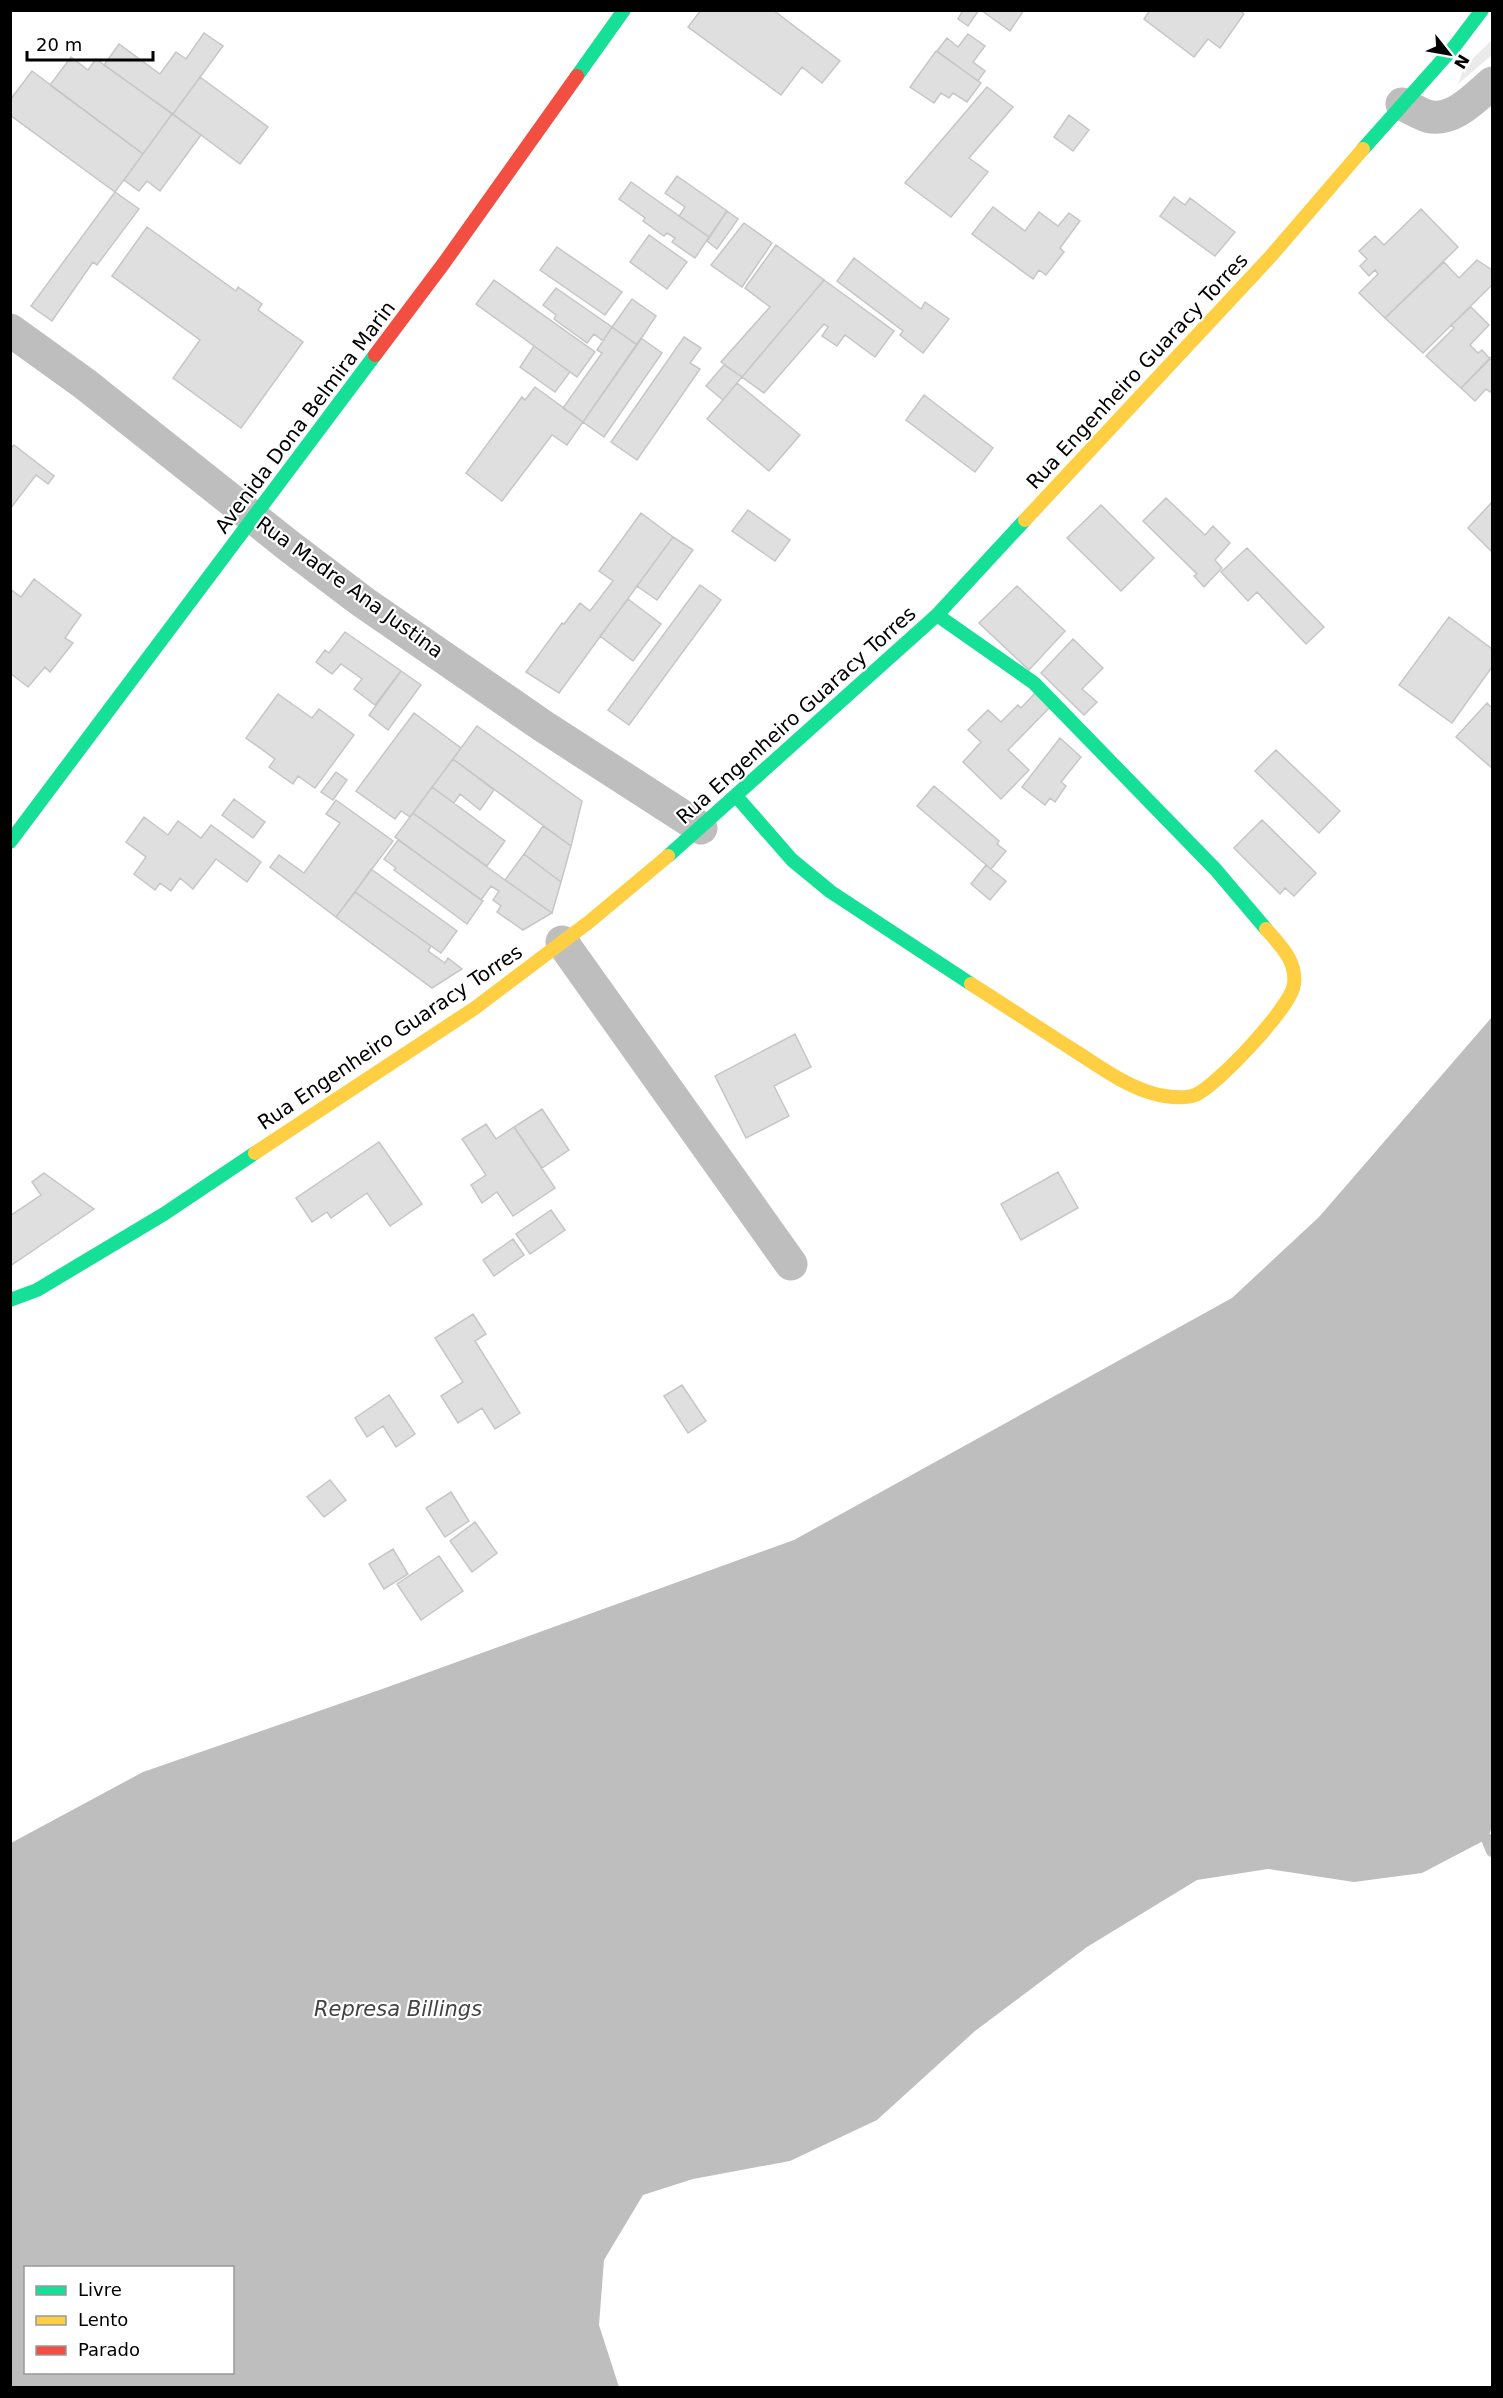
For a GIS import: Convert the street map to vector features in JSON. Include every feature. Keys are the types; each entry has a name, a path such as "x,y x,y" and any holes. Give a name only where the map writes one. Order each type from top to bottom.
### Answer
{"street":[{"name":"Avenida Dona Belmira Marin","path":"10,842 444,263 624,10"},
{"name":"Rua Engenheiro Guaracy Torres","path":"10,1300 38,1290 164,1214 475,1008 562,942 701,828 937,615 1271,256 1454,47 1482,10"},
{"path":"1402,104 1427,116 1440,118 1450,115 1492,83"},
{"name":"Rua Madre Ana Justina","path":"10,330 94,391 363,602 543,726 701,828"},
{"path":"736,796 792,860 831,892 1124,1082 1146,1094 1170,1096 1197,1095 1216,1082 1291,996 1295,981 1294,967 1286,952 1216,870 1034,683 937,615"},
{"path":"562,942 791,1264"}],"shaded area":[{"path":"1492,40 1492,55 1458,84 1464,67"}],"water":[{"name":"Represa Billings","path":"1492,1017 1492,1828 1487,1839 1422,1873 1354,1882 1268,1869 1197,1880 1087,1947 975,2031 877,2120 790,2161 693,2179 643,2195 604,2260 599,2325 619,2387 11,2387 11,1843 143,1772 385,1688 794,1540 1232,1298 1319,1217"}],"building":[{"path":"701,10 773,10 840,61 822,83 802,67 781,95 688,27"},
{"path":"963,10 979,10 968,26 958,19"},
{"path":"981,10 1024,10 1010,31"},
{"path":"1150,10 1239,10 1244,14 1220,48 1208,39 1194,57 1144,19"},
{"path":"204,33 223,46 173,114 104,65 119,44 160,74 176,52 186,59"},
{"path":"968,34 985,46 973,62 985,71 978,81 937,51 947,38 958,47"},
{"path":"936,51 981,83 967,102 953,93 949,98 941,93 934,103 910,87"},
{"path":"71,57 88,70 96,59 172,114 143,154 50,85"},
{"path":"32,71 143,154 115,192 10,115 10,100"},
{"path":"200,77 268,127 240,164 173,114"},
{"path":"987,87 1013,107 969,158 988,172 951,217 905,183"},
{"path":"172,114 201,135 160,191 147,181 139,191 124,180"},
{"path":"1069,115 1089,130 1073,151 1054,137"},
{"path":"677,176 727,211 709,237 679,216 685,207 665,193"},
{"path":"631,182 709,237 695,258 672,242 675,238 667,233 664,236 643,221 645,218 619,199"},
{"path":"115,192 139,209 97,265 93,262 52,321 31,306"},
{"path":"1174,197 1185,205 1190,198 1235,232 1215,256 1160,216"},
{"path":"993,207 1025,231 1039,212 1058,226 1069,213 1080,221 1060,248 1064,252 1046,275 1039,270 1033,279 972,234"},
{"path":"1421,209 1458,247 1385,318 1359,293 1378,274 1375,270 1369,276 1360,266 1367,259 1359,251 1375,236 1384,245"},
{"path":"727,211 738,219 717,249 707,241"},
{"path":"744,223 772,243 742,287 711,265"},
{"path":"147,227 236,291 238,287 262,304 258,310 303,342 241,428 173,378 200,340 112,276"},
{"path":"649,235 687,262 667,289 630,262"},
{"path":"776,245 824,280 742,377 721,362 770,307 745,288"},
{"path":"557,247 622,292 605,315 540,270"},
{"path":"854,258 921,309 925,302 949,319 923,353 900,335 903,331 837,281"},
{"path":"1477,260 1492,270 1492,285 1423,353 1385,318 1444,262 1459,278"},
{"path":"494,280 595,352 577,377 476,304"},
{"path":"824,280 894,331 875,357 845,335 837,346 822,336 828,327 824,324 764,393 742,377"},
{"path":"556,288 612,327 603,341 594,334 587,343 554,319 556,315 543,305"},
{"path":"632,299 656,316 637,345 612,327"},
{"path":"1471,307 1489,325 1470,345 1478,353 1482,350 1490,359 1461,388 1426,356 1454,328 1451,325"},
{"path":"612,327 637,345 583,422 563,408 602,353 597,350"},
{"path":"684,337 701,348 690,363 700,369 637,460 611,442"},
{"path":"641,338 662,353 604,437 583,422"},
{"path":"534,346 570,372 555,392 520,367"},
{"path":"1492,356 1492,390 1490,392 1486,389 1475,401 1461,388"},
{"path":"724,365 742,377 723,400 706,386"},
{"path":"737,383 800,435 769,471 707,419"},
{"path":"535,387 583,422 567,445 552,435 502,501 466,473 522,397 525,400"},
{"path":"924,395 993,448 975,472 906,420"},
{"path":"14,445 54,476 48,484 36,475 10,509 10,449"},
{"path":"1166,498 1205,535 1213,526 1230,543 1215,560 1222,568 1204,587 1194,576 1197,574 1143,521"},
{"path":"1492,502 1492,552 1468,528"},
{"path":"1101,505 1154,558 1121,591 1067,538"},
{"path":"748,510 790,540 775,561 732,531"},
{"path":"641,513 673,537 559,693 526,672 562,623 564,624 580,603 590,611 613,581 599,571"},
{"path":"673,537 693,550 657,600 637,586"},
{"path":"1247,548 1324,627 1306,644 1257,592 1248,601 1221,572"},
{"path":"34,579 81,615 65,638 73,643 50,672 45,667 28,687 10,673 10,589 21,597"},
{"path":"700,585 721,600 629,725 608,710"},
{"path":"1017,586 1065,631 1029,670 979,623"},
{"path":"628,599 661,624 633,661 600,636"},
{"path":"1449,617 1492,649 1492,667 1452,723 1399,685"},
{"path":"345,632 401,671 375,705 354,689 362,679 341,664 332,674 316,662 325,650 329,653"},
{"path":"1073,639 1103,668 1082,689 1097,702 1084,715 1041,673"},
{"path":"401,671 421,685 388,730 369,715"},
{"path":"1036,692 1051,706 1008,750 1029,770 1001,799 963,762 981,742 968,730 988,710 1001,722 1018,705 1021,708"},
{"path":"278,694 312,718 319,709 354,735 315,788 298,776 293,784 269,767 275,759 246,738"},
{"path":"1487,703 1492,708 1492,768 1456,737"},
{"path":"414,713 461,748 410,817 401,811 395,819 356,791"},
{"path":"477,726 582,801 571,846 453,759"},
{"path":"1060,738 1081,757 1061,782 1066,786 1055,802 1050,798 1045,805 1022,787"},
{"path":"1276,750 1340,811 1319,833 1255,771"},
{"path":"453,759 494,790 480,810 460,794 454,803 432,787"},
{"path":"336,772 347,780 333,800 321,792"},
{"path":"934,786 999,841 997,844 1006,851 991,869 917,806"},
{"path":"432,787 505,841 487,866 413,813"},
{"path":"234,799 265,822 253,838 222,815"},
{"path":"336,800 393,841 336,917 270,867 279,855 304,873 340,823 326,814"},
{"path":"413,813 552,913 523,930 497,912 501,906 493,900 499,891 491,886 481,900 395,837"},
{"path":"144,817 168,835 178,821 201,838 211,825 261,862 247,882 216,859 193,889 180,878 171,891 160,883 155,890 134,874 146,857 126,842"},
{"path":"1262,820 1316,873 1294,896 1285,888 1280,894 1234,848"},
{"path":"543,826 571,846 561,882 524,854"},
{"path":"398,840 483,901 467,924 394,870 396,868 384,859"},
{"path":"524,854 561,882 552,913 505,880"},
{"path":"986,865 1006,881 990,900 971,884"},
{"path":"371,869 457,931 441,953 355,892"},
{"path":"355,892 431,946 428,951 445,963 448,958 462,969 432,988 336,917"},
{"path":"795,1034 811,1067 774,1086 789,1116 746,1138 715,1076"},
{"path":"542,1109 569,1150 542,1168 514,1127"},
{"path":"486,1124 496,1139 514,1127 555,1188 513,1216 497,1192 482,1203 471,1185 486,1175 462,1139"},
{"path":"379,1142 422,1204 390,1226 367,1193 331,1218 327,1212 312,1222 296,1198"},
{"path":"1058,1172 1078,1208 1021,1240 1001,1204"},
{"path":"44,1173 94,1209 10,1266 10,1216 41,1195 32,1182"},
{"path":"551,1210 565,1230 530,1254 516,1234"},
{"path":"513,1239 524,1255 494,1276 483,1260"},
{"path":"473,1314 486,1334 475,1341 520,1413 495,1429 482,1408 458,1423 441,1396 463,1382 435,1338"},
{"path":"682,1385 706,1421 688,1433 664,1396"},
{"path":"389,1395 415,1434 396,1447 383,1426 367,1437 355,1418"},
{"path":"330,1480 346,1500 324,1517 307,1497"},
{"path":"451,1492 469,1521 445,1537 426,1508"},
{"path":"475,1522 497,1553 472,1572 450,1541"},
{"path":"393,1549 408,1574 384,1589 369,1564"},
{"path":"439,1556 463,1591 421,1620 397,1584"}],"waterway":[{"path":"1487,1839 1492,1851"}],"traffic: fast":[{"path":"577,76 624,10"},
{"path":"1363,149 1454,47 1482,10"},
{"path":"10,842 375,355"},
{"path":"668,856 937,615 1025,520"},
{"path":"937,615 1034,683 1216,870 1266,929"},
{"path":"736,796 792,860 831,892 971,984"},
{"path":"10,1300 37,1290 164,1214 255,1153"}],"traffic: slow":[{"path":"1025,520 1271,256 1363,149"},
{"path":"255,1153 475,1008 589,922 668,856"},
{"path":"971,984 1105,1071 1137,1088 1159,1095 1191,1096 1205,1089 1235,1062 1268,1026 1290,995 1294,984 1293,968 1286,954 1266,929"}],"traffic: jam":[{"path":"375,355 444,263 577,76"}]}
